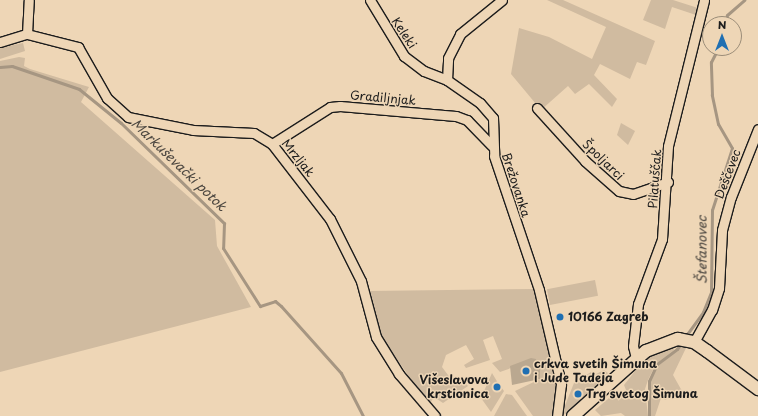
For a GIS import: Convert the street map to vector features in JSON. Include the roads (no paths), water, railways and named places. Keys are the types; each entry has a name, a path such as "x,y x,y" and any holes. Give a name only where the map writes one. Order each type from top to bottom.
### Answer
{"main road":[{"path":"573,416 636,358 660,344 686,340 758,389"}],"street":[{"path":"0,42 27,34 29,0"},
{"name":"Keleki","path":"370,0 404,56 424,71 447,80"},
{"path":"447,80 448,58 460,34 502,0"},
{"name":"Pilatuščak","path":"636,358 633,346 636,319 662,239 668,182 668,146 704,0"},
{"name":"Mrzljak","path":"27,34 78,47 107,98 128,117 193,130 254,133 272,144 330,219 361,282 376,337 399,374 435,416"},
{"name":"Brežovanka","path":"447,80 491,113 492,146 540,296 561,384 557,416"},
{"name":"Gradiljnjak","path":"272,144 322,112 340,106 456,116 467,120 492,146"},
{"name":"Špoljarci","path":"537,108 585,161 619,192 633,194 668,182"},
{"name":"Deščevec","path":"686,340 712,310 719,288 722,230 731,197 758,129"}],"waterway":[{"name":"Štefanovec","path":"727,16 744,0"},
{"name":"Štefanovec","path":"685,337 703,312 711,292 712,210 732,148 718,124 712,95 711,62 714,56"},
{"name":"Markuševački potok","path":"0,67 12,66 79,89 121,123 224,223 223,248 260,306 275,301 281,306 341,373 363,416"},
{"name":"Štefanovec","path":"649,416 649,381 657,364 677,349 682,342"}],"place":[{"name":"10166 Zagreb","path":"560,317"},
{"name":"crkva svetih Šimuna i Jude Tadeja","path":"526,371"},
{"name":"Višeslavova krstionica","path":"497,387"},
{"name":"Trg svetog Šimuna","path":"578,394"}]}
